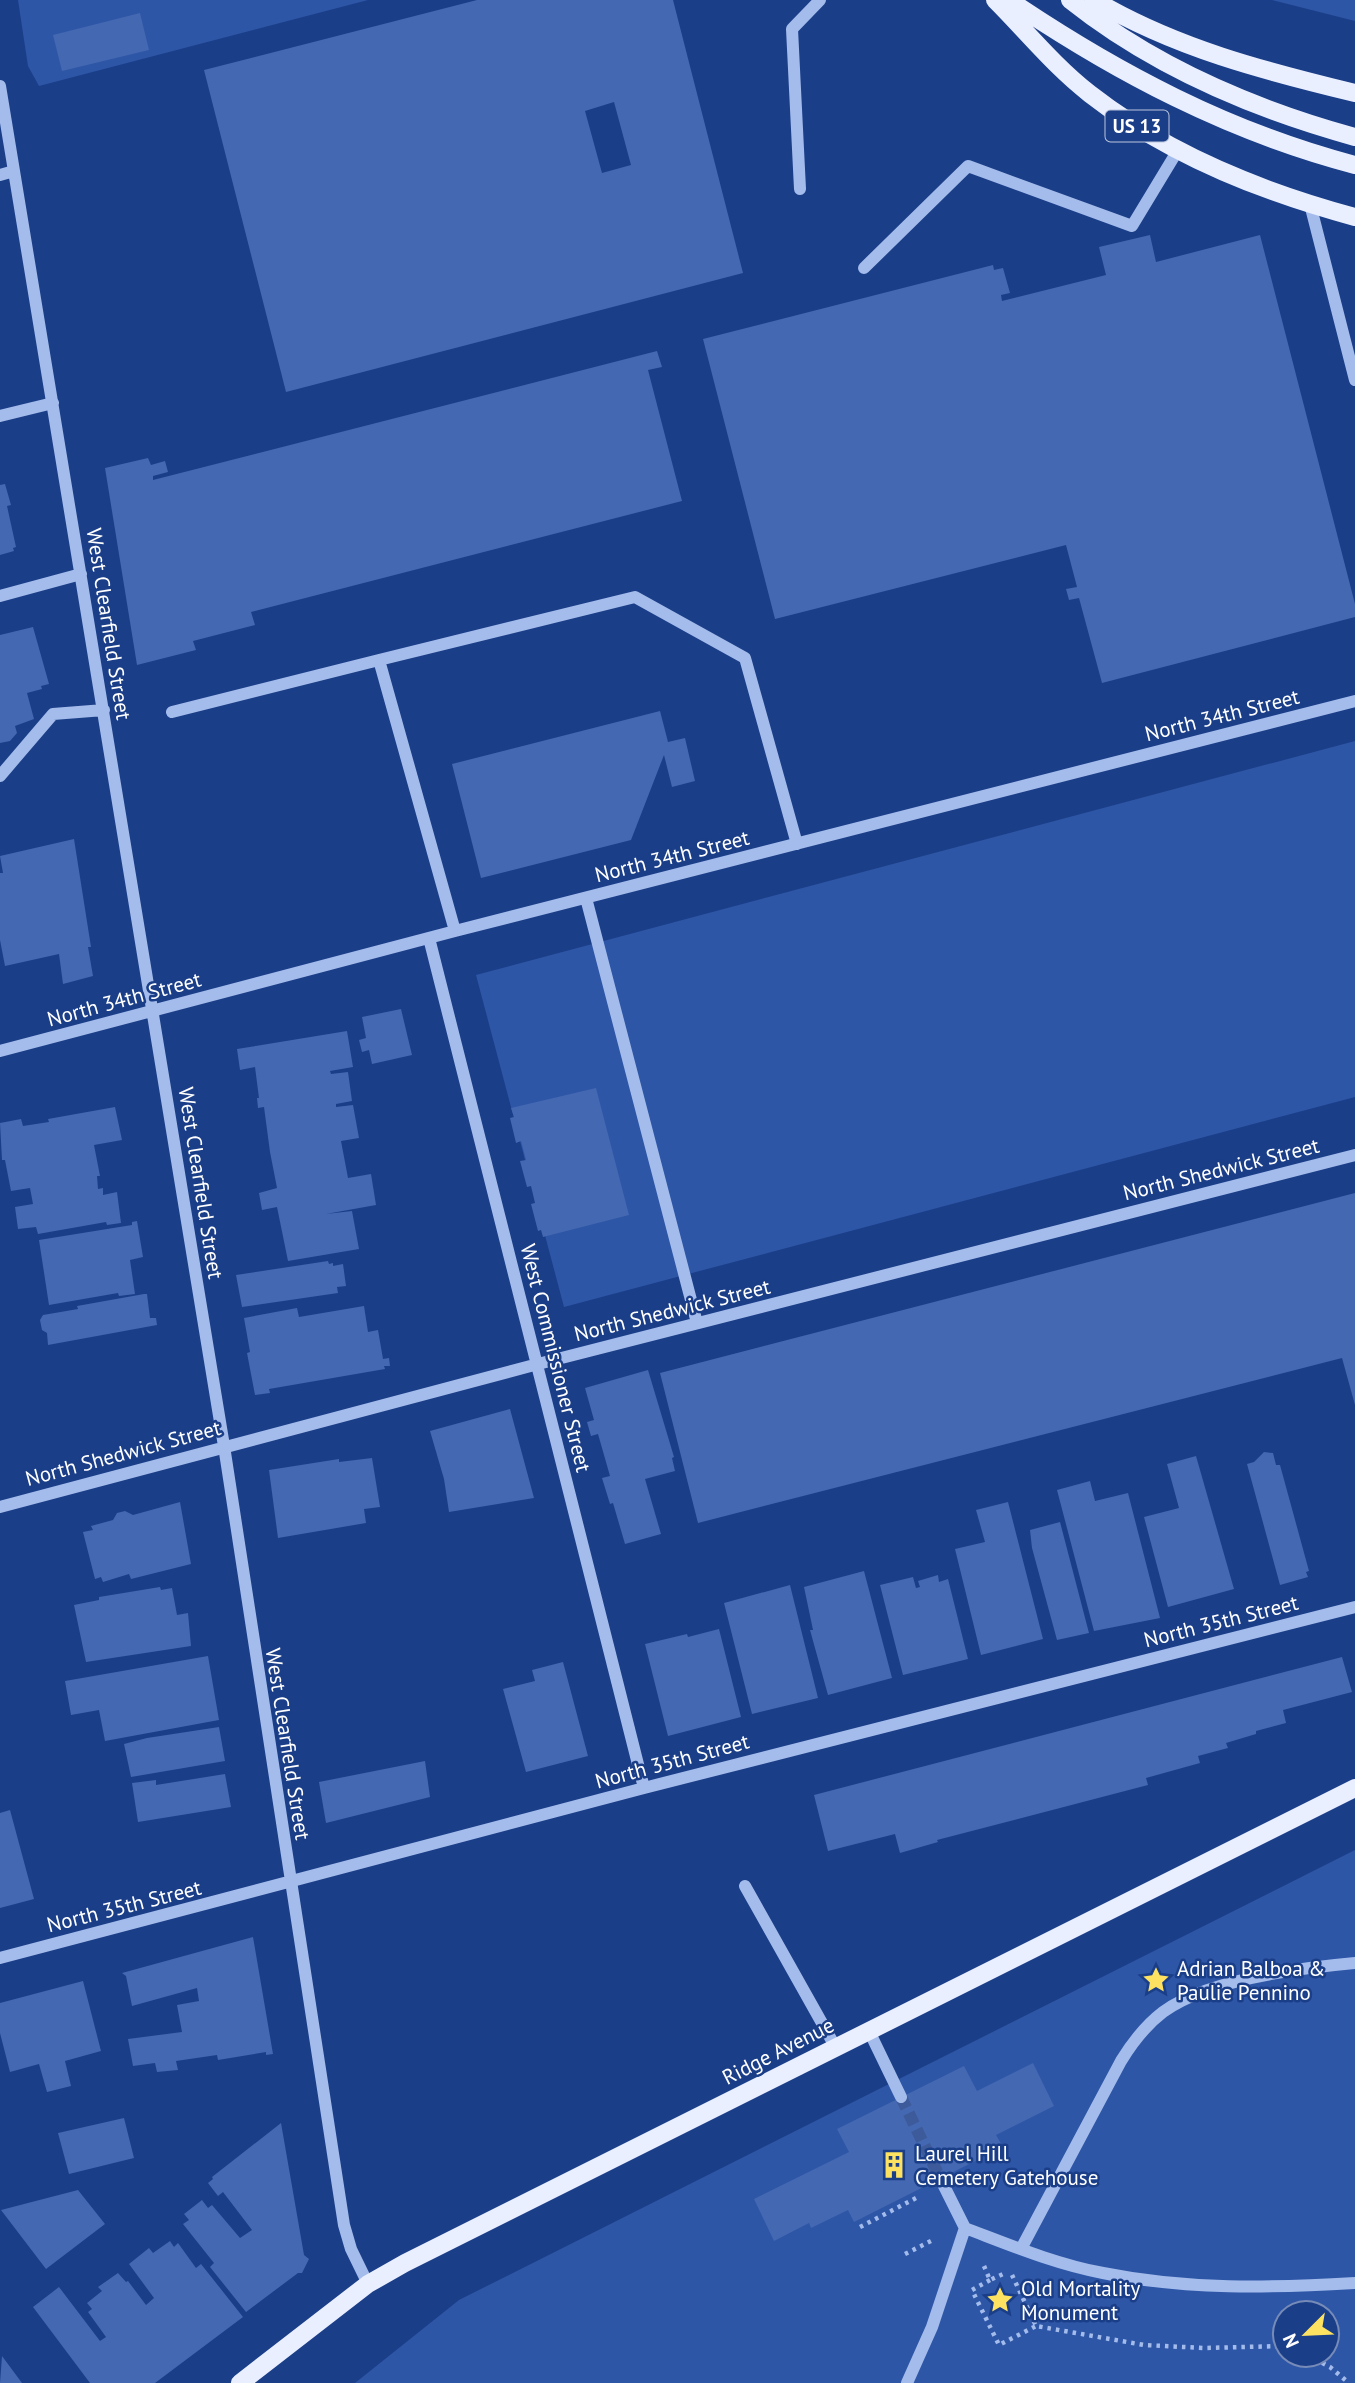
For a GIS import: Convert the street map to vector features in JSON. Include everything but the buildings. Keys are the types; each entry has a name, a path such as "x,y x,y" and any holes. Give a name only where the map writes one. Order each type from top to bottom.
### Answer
{"main road":[{"name":"US 13","path":"995,0 1089,93 1124,118 1178,150 1232,174 1310,204 1355,217"},
{"path":"1009,0 1068,40 1177,100 1261,135 1355,165"},
{"path":"1070,0 1124,39 1189,75 1292,117 1355,136"},
{"path":"1094,0 1144,27 1215,56 1355,93"},
{"name":"Ridge Avenue","path":"240,2383 368,2284 405,2263 1355,1788"}],"street":[{"path":"800,188 792,29 820,0"},
{"name":"West Clearfield Street","path":"0,86 224,1446 344,2225 351,2249 368,2284"},
{"path":"864,268 968,166 1132,226 1178,150"},
{"path":"0,175 15,172"},
{"path":"1310,204 1355,380"},
{"path":"0,416 53,402"},
{"path":"0,596 81,574"},
{"path":"172,712 635,597 745,658 797,844"},
{"path":"379,660 455,932"},
{"name":"North 34th Street","path":"0,1051 1355,701"},
{"path":"0,776 53,715 104,710"},
{"path":"586,898 697,1323"},
{"name":"West Commissioner Street","path":"429,939 644,1788"},
{"name":"North Shedwick Street","path":"0,1507 538,1364 1355,1155"},
{"name":"North 35th Street","path":"0,1958 644,1788 1355,1607"},
{"path":"745,1886 836,2048"},
{"path":"1021,2249 1121,2061 1130,2046 1162,2013 1195,1996 1230,1984 1296,1970 1355,1963"},
{"path":"869,2031 901,2097"},
{"path":"941,2181 965,2228 1042,2257 1101,2273 1167,2284 1244,2287 1355,2283"},
{"path":"907,2383 932,2327 965,2228"}],"path":[{"path":"860,2227 941,2181"},
{"path":"965,2228 990,2280"},
{"path":"905,2254 929,2242"},
{"path":"1037,2326 1011,2274 1003,2274 972,2290 999,2345 1037,2326 1144,2345 1204,2348 1271,2346"},
{"path":"1332,2369 1349,2383"}],"shaded area":[{"path":"18,0 368,0 39,86 28,66"},
{"path":"1272,0 1355,0 1355,21"},
{"path":"1355,741 1355,1097 564,1307 476,975"},
{"path":"1355,1850 1355,2383 355,2383 459,2300"}],"tunnel":[{"path":"901,2097 940,2178"}],"place":[{"name":"Adrian Balboa & Paulie Pennino","path":"1156,1980"},
{"name":"Laurel Hill Cemetery Gatehouse","path":"894,2165"},
{"name":"Old Mortality Monument","path":"1000,2300"}]}
